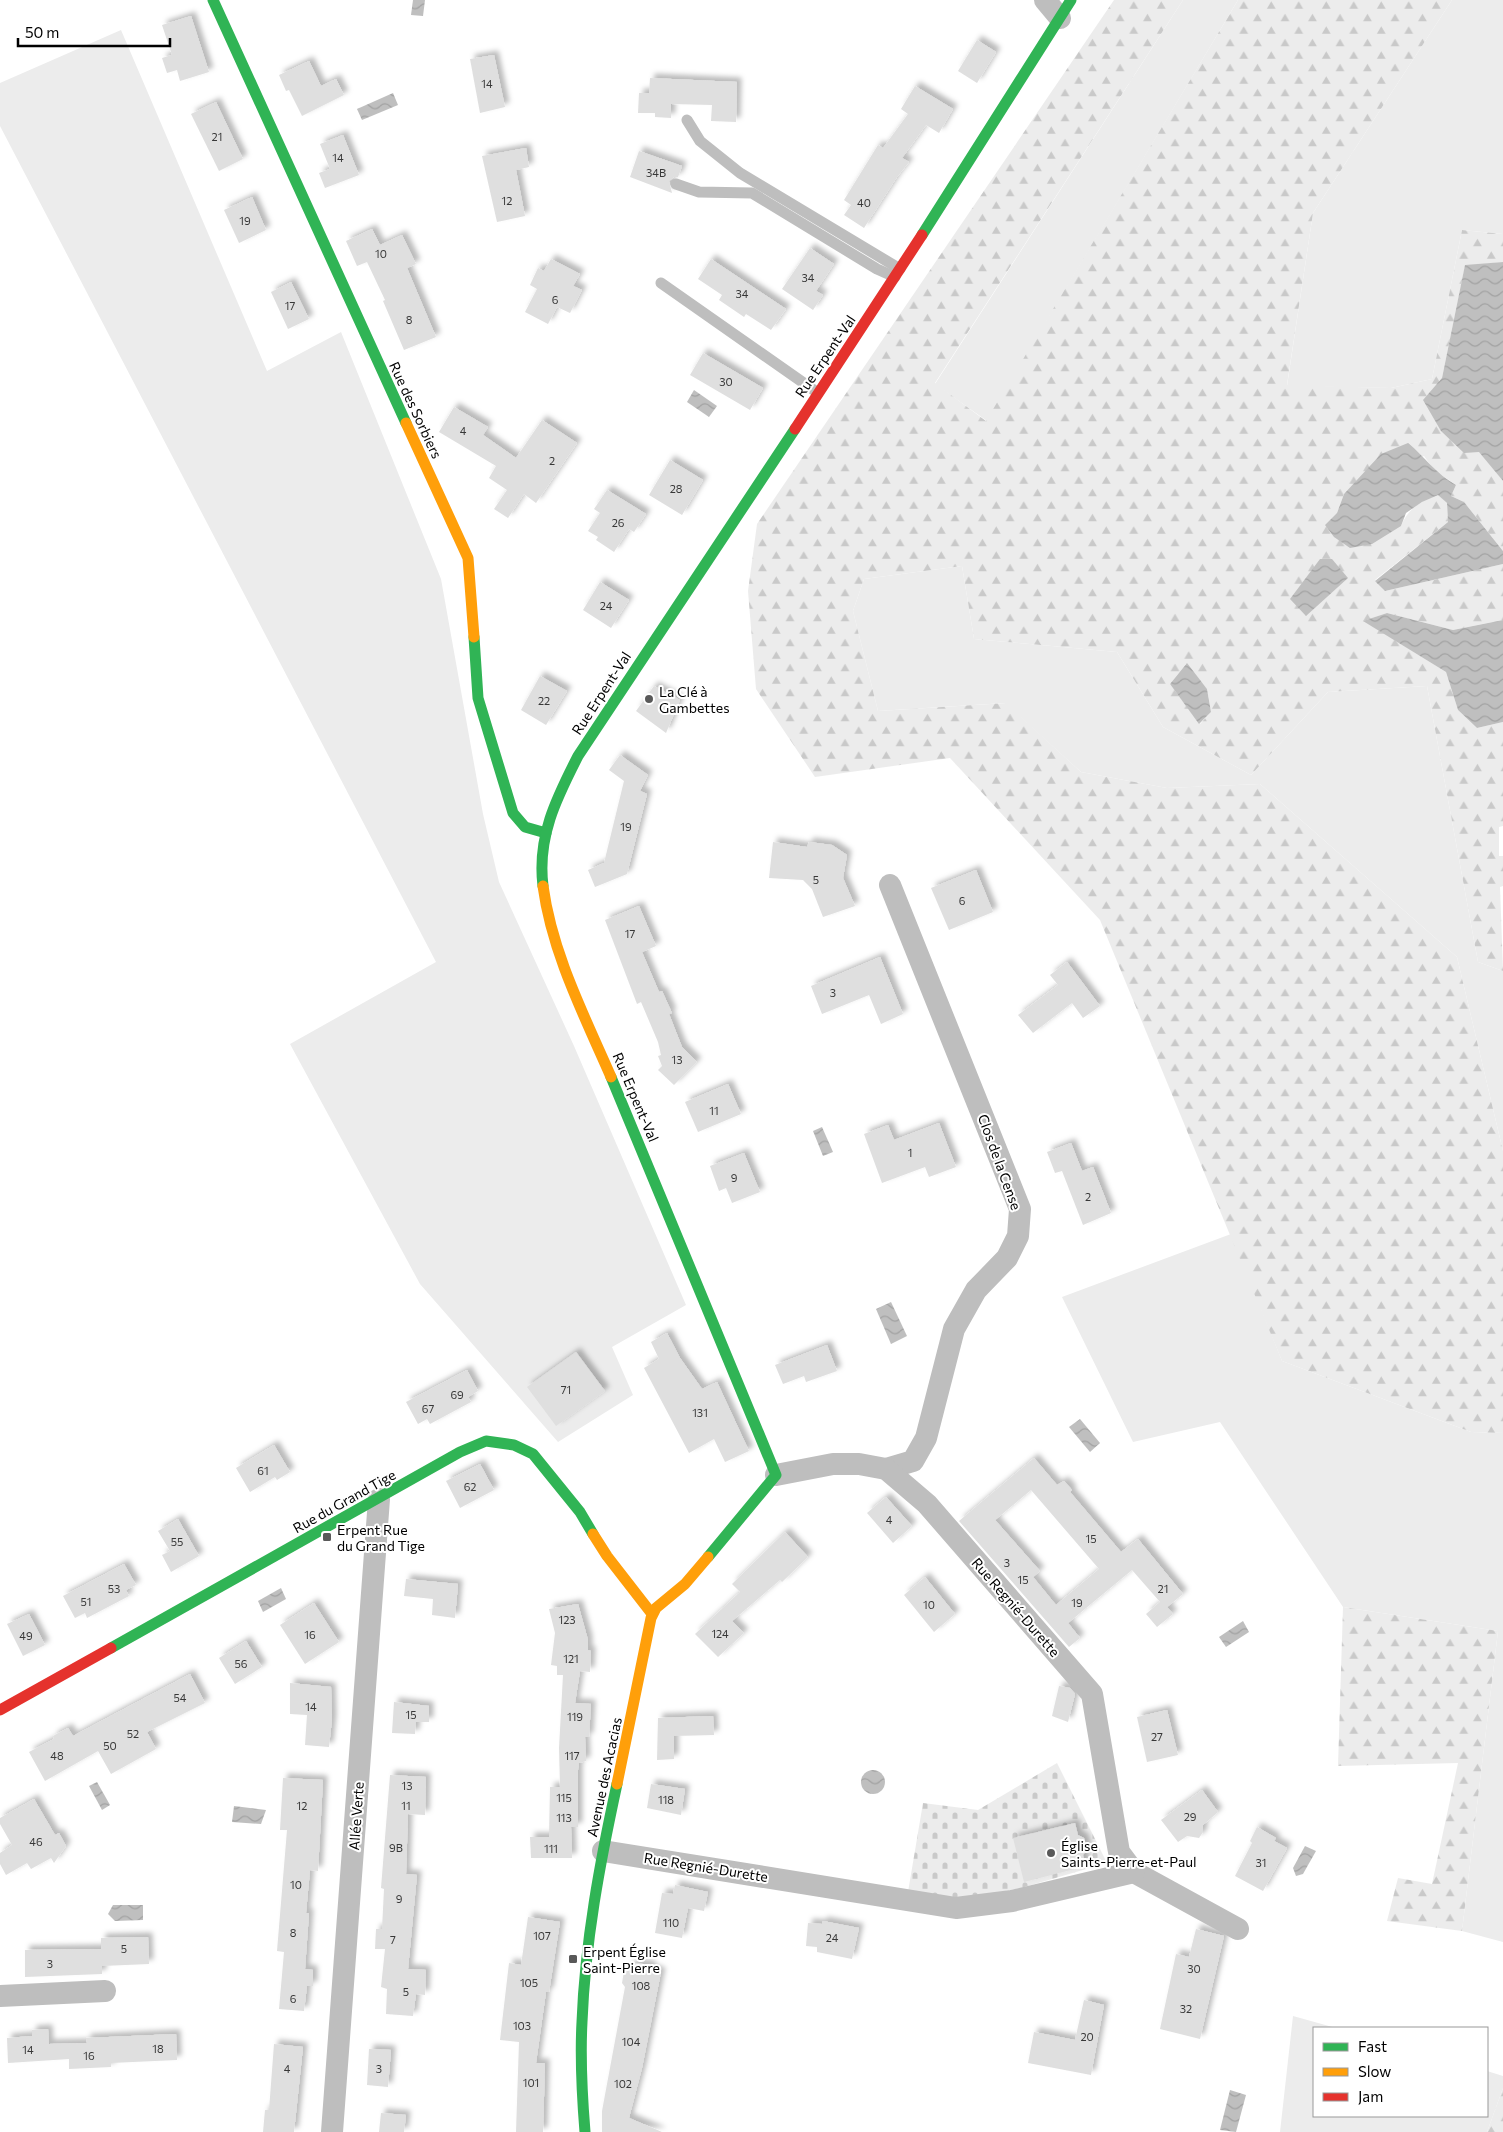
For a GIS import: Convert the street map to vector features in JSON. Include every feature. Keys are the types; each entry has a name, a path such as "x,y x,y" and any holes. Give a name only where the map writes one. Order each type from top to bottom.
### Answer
{"street":[{"name":"Rue des Sorbiers","path":"213,0 468,558 478,698 514,813 524,827 546,833"},
{"path":"1045,0 1066,9"},
{"name":"Rue Erpent-Val","path":"776,1475 644,1153 571,985 547,917 541,871 546,833 555,798 578,756 897,273 1066,9"},
{"name":"Clos de la Cense","path":"886,1470 913,1461 926,1438 954,1329 976,1290 1007,1258 1018,1236 1020,1209 890,884"},
{"name":"Rue du Grand Tige","path":"0,1710 460,1452 486,1441 514,1445 533,1454 580,1512 607,1556 652,1614"},
{"name":"Rue Regnié-Durette","path":"776,1475 833,1464 859,1464 886,1470 927,1504 1092,1694 1119,1852 1134,1872 1238,1929"},
{"path":"652,1614 688,1580 740,1515 776,1475"},
{"name":"Allée Verte","path":"332,2132 379,1499"},
{"name":"Avenue des Acacias","path":"585,2132 581,2100 581,2002 603,1851 652,1614"},
{"name":"Rue Regnié-Durette","path":"603,1851 956,1908 1012,1902 1134,1872"},
{"path":"0,1996 105,1991"}],"lane":[{"path":"687,120 700,141 740,173 897,273"},
{"path":"676,184 699,192 752,193 877,270 897,273"},
{"path":"661,283 818,393"}],"green space":[{"path":"1114,0 1183,0 935,383 986,421 1238,0 1452,0 1313,213 1287,385 1391,388 1432,379 1462,230 1503,234 1503,262 1465,266 1442,378 1479,451 1503,481 1503,551 1464,502 1451,496 1456,485 1434,470 1424,456 1344,494 1337,513 1401,526 1411,510 1438,494 1447,503 1448,522 1375,580 1385,591 1503,564 1503,620 1453,630 1387,613 1364,621 1446,672 1458,710 1477,728 1503,722 1503,826 1499,827 1499,856 1503,856 1503,886 1500,887 1503,971 1478,962 1427,686 1328,692 1251,775 1163,727 1117,652 974,639 962,566 864,579 853,611 878,711 1006,703 1081,772 1167,788 1260,784 1457,957 1503,1151 1503,1433 1471,1432 1282,1361 1100,920 950,758 815,777 756,689 748,591 757,524","holes":["1186,664 1207,689 1211,712 1200,724 1170,684"]},
{"path":"1183,0 1238,0 987,421 935,384"},
{"path":"1452,0 1503,0 1503,234 1462,230 1432,379 1391,388 1287,386 1313,213"},
{"path":"121,30 267,371 341,332 441,579 483,814 499,882 574,1046 686,1305 612,1347 633,1395 558,1442 420,1284 290,1044 436,962 0,126 0,83"},
{"path":"962,566 974,639 1117,652 1163,727 1251,775 1328,692 1427,686 1478,962 1503,971 1503,1151 1457,957 1260,784 1167,788 1081,772 1005,703 878,711 853,611 864,579"},
{"path":"1231,1234 1282,1361 1471,1432 1503,1433 1503,1942 1462,1931 1498,1631 1343,1607 1220,1422 1133,1442 1062,1297"},
{"path":"1343,1607 1498,1631 1462,1931 1387,1921 1398,1878 1432,1884 1458,1763 1338,1766"},
{"path":"1057,1763 1107,1863 1021,1888 954,1901 908,1892 923,1803 978,1810"},
{"path":"1293,2016 1332,2027 1313,2027 1313,2117 1488,2117 1488,2071 1503,2076 1503,2088 1487,2132 1280,2132"},
{"path":"1503,2088 1503,2132 1487,2132"}],"water":[{"path":"413,0 425,0 423,16 411,15"},
{"path":"393,93 398,105 362,120 357,109"},
{"path":"1503,262 1503,481 1479,452 1464,453 1441,431 1423,400 1442,378 1465,265"},
{"path":"694,390 717,406 709,417 687,402"},
{"path":"1408,443 1437,471 1456,485 1451,496 1464,502 1503,551 1503,564 1385,591 1375,581 1448,522 1447,503 1438,495 1422,502 1406,513 1401,526 1372,544 1350,548 1334,537 1325,525 1337,513 1344,494 1381,454"},
{"path":"1320,559 1332,559 1348,578 1306,616 1290,599"},
{"path":"1387,613 1453,630 1503,620 1503,722 1477,728 1458,710 1446,672 1363,621"},
{"path":"1187,663 1207,689 1211,712 1199,724 1170,684"},
{"path":"822,1127 833,1152 823,1156 813,1131"},
{"path":"891,1302 907,1336 891,1344 876,1309"},
{"path":"1080,1419 1100,1443 1090,1452 1069,1427"},
{"path":"281,1588 286,1599 263,1612 258,1601"},
{"path":"1243,1621 1249,1632 1226,1647 1219,1637"},
{"path":"873,1770 882,1773 885,1782 882,1791 873,1794 864,1791 861,1782 864,1773"},
{"path":"97,1782 110,1805 102,1810 89,1786"},
{"path":"234,1806 266,1810 261,1824 232,1822"},
{"path":"1305,1846 1316,1851 1303,1874 1296,1876 1293,1868"},
{"path":"113,1905 143,1905 143,1920 115,1921 108,1914"},
{"path":"1230,2090 1246,2095 1236,2132 1220,2130"}],"building":[{"path":"191,16 209,72 180,81 177,70 167,73 162,58 172,55 162,25"},
{"path":"977,40 996,52 977,83 958,71"},
{"path":"494,55 505,107 480,113 470,59"},
{"path":"309,61 321,86 336,79 344,95 302,116 289,90 286,91 279,75"},
{"path":"650,78 737,82 736,122 711,121 712,105 671,104 671,118 655,117 655,113 638,113 639,93 649,93"},
{"path":"915,86 953,109 939,133 926,125 902,158 909,162 864,228 844,215 851,205 844,200 878,145 883,148 908,114 901,109"},
{"path":"216,102 243,159 219,171 191,114"},
{"path":"343,135 359,175 325,188 319,173 330,169 320,144"},
{"path":"526,148 529,167 516,170 525,216 497,222 482,156"},
{"path":"639,151 682,166 678,177 674,177 669,181 672,193 630,177"},
{"path":"252,197 266,230 239,243 224,210"},
{"path":"372,229 380,245 402,235 416,264 407,268 436,337 404,350 383,301 385,300 367,262 357,266 346,241"},
{"path":"810,248 834,264 816,291 823,295 813,310 782,289"},
{"path":"551,259 580,274 573,286 582,290 570,313 557,307 548,324 525,312 537,289 530,285 538,268 544,271"},
{"path":"711,259 786,309 771,330 746,314 744,317 719,300 722,295 698,279"},
{"path":"291,282 309,319 288,329 271,292"},
{"path":"703,353 763,388 750,410 690,375"},
{"path":"454,407 488,427 483,435 516,458 542,420 577,443 536,503 524,494 508,518 494,509 507,490 489,478 496,466 439,432"},
{"path":"670,460 703,480 682,515 649,495"},
{"path":"607,490 646,514 634,532 629,529 614,552 596,540 598,537 588,531 600,513 594,509"},
{"path":"600,582 629,600 611,628 583,610"},
{"path":"540,676 567,691 546,725 521,710"},
{"path":"654,686 680,700 666,733 636,711"},
{"path":"620,755 648,775 640,791 647,794 627,874 595,887 588,870 604,863 624,781 609,770"},
{"path":"773,842 807,847 809,842 832,845 847,855 843,878 855,906 823,917 812,889 803,880 769,878"},
{"path":"976,870 993,912 949,930 931,888"},
{"path":"639,906 656,946 642,952 659,992 662,991 672,1013 669,1014 682,1047 697,1062 674,1085 658,1070 662,1066 658,1056 661,1055 658,1042 641,1002 637,1004 605,920"},
{"path":"880,957 903,1014 881,1024 869,995 822,1014 811,986"},
{"path":"1067,962 1100,1006 1083,1018 1072,1003 1033,1033 1018,1015 1058,985 1050,975"},
{"path":"728,1084 741,1114 698,1132 685,1102"},
{"path":"939,1123 956,1167 929,1177 925,1167 882,1183 864,1134 888,1125 894,1140"},
{"path":"1071,1143 1082,1171 1093,1167 1111,1213 1083,1225 1062,1171 1055,1173 1047,1152"},
{"path":"744,1153 760,1192 732,1203 726,1188 719,1191 710,1166"},
{"path":"667,1333 680,1358 702,1389 717,1382 749,1451 725,1462 714,1439 689,1453 644,1368 659,1359 651,1342"},
{"path":"827,1345 837,1371 806,1382 804,1376 783,1384 775,1365"},
{"path":"576,1352 605,1391 556,1426 527,1387"},
{"path":"467,1370 478,1391 468,1397 471,1402 430,1424 427,1419 418,1424 406,1402"},
{"path":"274,1445 290,1472 277,1480 275,1477 250,1492 236,1468"},
{"path":"1034,1458 1057,1485 1064,1481 1072,1490 1070,1492 1121,1552 1138,1539 1183,1594 1167,1607 1173,1614 1157,1627 1146,1614 1160,1602 1132,1570 1068,1623 1080,1638 1069,1647 959,1521","holes":["1031,1490 1099,1569 1056,1605 1033,1577 1040,1571 995,1520"]},
{"path":"480,1464 494,1490 460,1508 446,1481"},
{"path":"886,1497 912,1526 893,1543 867,1513"},
{"path":"178,1519 199,1556 171,1572 162,1555 170,1551 158,1531"},
{"path":"785,1532 808,1557 782,1582 780,1580 732,1621 744,1633 718,1657 695,1634 740,1592 732,1584"},
{"path":"124,1564 136,1585 126,1590 129,1596 87,1618 85,1613 75,1618 63,1596"},
{"path":"925,1577 955,1614 934,1632 904,1595"},
{"path":"406,1579 458,1584 455,1618 432,1615 433,1599 404,1596"},
{"path":"314,1603 339,1642 305,1664 280,1625"},
{"path":"578,1604 588,1640 588,1650 591,1651 590,1672 580,1671 575,1703 591,1704 589,1737 585,1737 586,1761 579,1763 578,1770 578,1827 571,1827 572,1858 531,1858 530,1837 549,1837 550,1787 560,1787 559,1748 563,1675 557,1675 557,1666 551,1665 555,1633 549,1609"},
{"path":"29,1614 45,1645 23,1656 7,1624"},
{"path":"246,1641 262,1667 235,1684 219,1658"},
{"path":"190,1674 205,1703 147,1732 156,1749 111,1774 98,1751 45,1781 29,1752 54,1739 53,1736 68,1728 73,1736"},
{"path":"290,1683 331,1687 332,1719 329,1747 305,1745 307,1715 290,1714"},
{"path":"1059,1686 1070,1688 1075,1694 1068,1722 1052,1716"},
{"path":"394,1702 429,1706 429,1722 416,1722 415,1734 392,1733"},
{"path":"1167,1710 1178,1755 1147,1762 1137,1717"},
{"path":"713,1716 714,1735 674,1736 674,1759 657,1760 658,1718"},
{"path":"390,1775 426,1777 425,1815 408,1814 406,1874 417,1875 408,1969 426,1970 425,1995 416,1994 413,2016 386,2014 387,1989 381,1987 385,1949 375,1949 376,1929 382,1929 384,1889 381,1888"},
{"path":"283,1778 323,1780 318,1871 310,1870 306,1913 309,1913 305,1969 313,1970 313,1986 307,1986 304,2011 279,2009 284,1952 277,1951 287,1830 280,1830"},
{"path":"651,1784 685,1789 681,1815 647,1808"},
{"path":"1202,1790 1218,1812 1203,1825 1203,1832 1199,1838 1187,1836 1178,1842 1161,1820"},
{"path":"34,1799 55,1835 59,1833 66,1846 54,1863 51,1858 31,1869 27,1863 6,1875 0,1864 0,1853 12,1845 0,1824 0,1818"},
{"name":"Église Saints-Pierre-et-Paul","path":"1075,1823 1078,1835 1084,1838 1087,1850 1083,1855 1086,1866 1024,1882 1013,1838"},
{"path":"1257,1827 1276,1838 1274,1841 1287,1848 1263,1891 1235,1876 1252,1843 1250,1841"},
{"path":"675,1885 708,1892 704,1911 688,1908 682,1938 655,1933 662,1893 673,1894"},
{"path":"528,1917 560,1922 549,1992 546,1992 536,2063 545,2063 543,2132 516,2132 519,2042 500,2040 509,1963 521,1965"},
{"path":"823,1921 859,1928 852,1959 817,1952 817,1947 806,1946 808,1923 822,1924"},
{"path":"1196,1929 1224,1936 1200,2039 1160,2029 1176,1954 1189,1957"},
{"path":"148,1937 149,1964 102,1966 102,1974 25,1977 25,1950 101,1949 101,1938"},
{"path":"635,1963 650,1965 652,1969 661,1972 642,2068 629,2118 662,2132 602,2132 602,2111 625,1987 622,1983 624,1971"},
{"path":"1084,2000 1104,2005 1091,2075 1028,2063 1034,2032 1075,2040"},
{"path":"48,2029 49,2044 87,2043 86,2038 176,2034 177,2060 111,2063 111,2067 69,2069 69,2059 8,2063 7,2038 32,2036 32,2030"},
{"path":"274,2044 303,2047 294,2132 263,2132 265,2110 269,2110"},
{"path":"369,2049 391,2050 388,2087 367,2085"},
{"path":"381,2113 406,2115 404,2132 379,2132"}],"traffic: fast":[{"path":"213,0 406,423"},
{"path":"922,235 1071,0"},
{"path":"543,886 543,851 550,819 562,788 578,756 795,429"},
{"path":"474,637 478,698 513,813 525,827 546,833"},
{"path":"611,1077 776,1475 708,1557"},
{"path":"111,1648 460,1452 486,1441 514,1445 533,1454 580,1512 593,1534"},
{"path":"585,2132 581,2050 586,1962 599,1872 617,1784"}],"traffic: slow":[{"path":"406,423 468,558 474,637"},
{"path":"543,886 547,911 561,960 611,1077"},
{"path":"593,1534 607,1556 652,1614"},
{"path":"617,1784 651,1618 656,1608 685,1584 708,1557"}],"traffic: jam":[{"path":"795,429 922,235"},
{"path":"0,1710 111,1648"}],"place":[{"name":"La Clé à Gambettes","path":"649,699"},
{"name":"Erpent Rue du Grand Tige","path":"327,1537"},
{"name":"Église Saints-Pierre-et-Paul","path":"1051,1853"},
{"name":"Erpent Église Saint-Pierre","path":"573,1959"}]}
